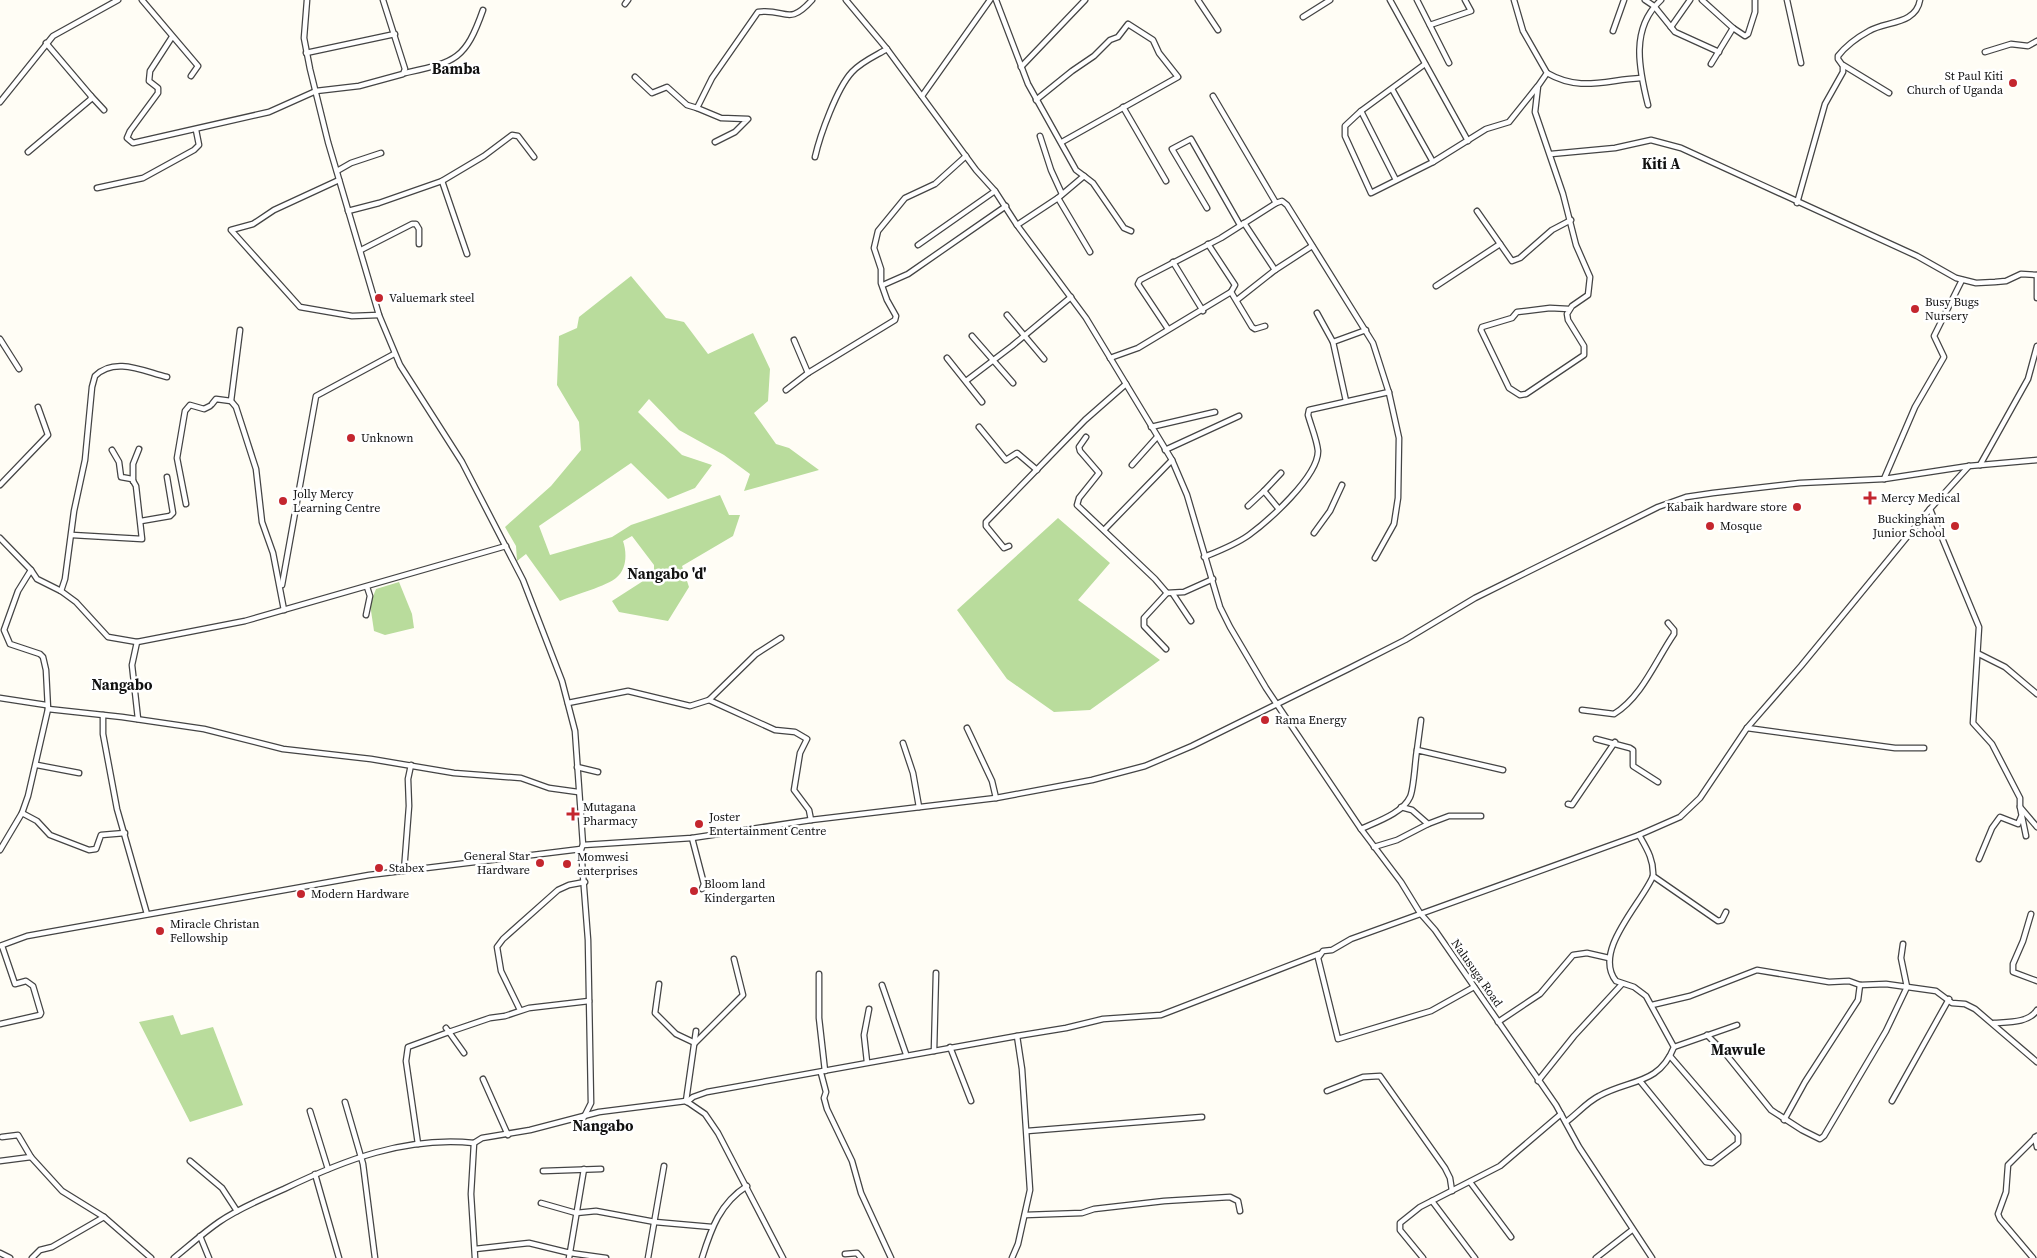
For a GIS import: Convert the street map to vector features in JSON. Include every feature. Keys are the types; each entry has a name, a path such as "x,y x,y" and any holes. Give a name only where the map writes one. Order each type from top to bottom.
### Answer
{"street":[{"path":"0,102 31,66 46,43 53,36 118,0"},
{"path":"142,0 198,66 191,76"},
{"path":"308,0 304,38 306,53 339,180 379,315 394,354 462,462 523,580 568,703 575,731 585,882 589,1001 591,1103 584,1117"},
{"path":"383,0 406,69 405,73"},
{"path":"697,108 712,78 755,15 763,12 793,16 803,10 812,0"},
{"name":"Nalusuga Road","path":"846,0 887,48 966,156 995,191 1016,225 1071,297 1172,460 1190,504 1220,607 1230,627 1277,704 1361,830 1401,882 1420,913 1435,930 1561,1114 1579,1148 1652,1258"},
{"path":"922,96 990,0"},
{"path":"996,0 1036,100 1062,142 1076,170 1092,182 1124,228 1131,231"},
{"path":"1022,67 1085,0"},
{"path":"1198,0 1218,30"},
{"path":"1303,17 1330,0"},
{"path":"1390,0 1468,142"},
{"path":"1418,0 1449,64"},
{"path":"1430,25 1471,11 1465,0"},
{"path":"1514,0 1523,31 1547,73 1573,84 1641,78"},
{"path":"1613,31 1624,0"},
{"path":"1645,0 1654,6 1679,35 1719,52"},
{"path":"1648,105 1641,78 1639,50 1646,17 1661,0"},
{"path":"1671,28 1690,0"},
{"path":"1702,0 1733,28 1745,36 1748,34 1755,12 1755,0"},
{"path":"1787,0 1801,63"},
{"path":"1889,92 1842,64 1838,56 1850,44 1868,31 1905,19 1921,1"},
{"path":"172,36 150,71 149,80 158,88 158,92 141,113 127,138 135,144 163,135 196,130 275,110 316,91 359,86 443,64 458,56 469,45 483,10"},
{"path":"1036,100 1094,56 1130,24 1153,40 1159,53 1178,78 1122,107 1062,142"},
{"path":"1712,64 1733,28"},
{"path":"306,53 394,34"},
{"path":"1985,52 2011,44 2028,46 2037,41"},
{"path":"46,43 104,110"},
{"path":"815,157 820,134 847,78 860,66 887,48"},
{"path":"1425,64 1348,121 1344,131 1369,190 1373,193 1433,162 1468,142 1486,129 1509,122 1547,73"},
{"path":"1797,203 1825,104 1843,72 1842,64"},
{"path":"635,77 650,92 654,93 667,87 687,105 721,118 748,119 735,132 715,142"},
{"path":"1538,86 1536,112 1571,220 1576,245 1590,277 1590,285 1584,298 1569,309 1550,308 1517,312 1512,318 1482,327 1481,330 1509,388 1515,393 1526,394 1584,355 1584,346 1568,320 1569,309"},
{"path":"1392,89 1433,162"},
{"path":"28,152 88,102 91,96"},
{"path":"1213,96 1276,203"},
{"path":"1122,107 1166,181"},
{"path":"1361,110 1396,180"},
{"path":"97,188 143,178 194,150 198,145 196,130"},
{"path":"348,211 380,203 442,181 484,156 512,135 518,136 534,158"},
{"path":"1040,136 1051,170 1062,194"},
{"path":"1207,208 1172,149 1191,139 1242,224 1274,270"},
{"path":"1551,154 1615,148 1643,141 1660,142 1681,148 1797,203 1917,256 1962,280 1976,283 1995,282 2006,281 2021,274 2037,275 2037,298"},
{"path":"337,171 351,163 381,153"},
{"path":"786,390 808,373 895,320 896,316 887,300 881,269 874,248 878,231 905,198 935,184 966,156"},
{"path":"1016,225 1058,198 1084,176"},
{"path":"339,180 274,210 253,224 231,230 300,307 352,316 379,315"},
{"path":"442,181 467,254"},
{"path":"918,244 995,191"},
{"path":"1058,198 1090,252"},
{"path":"1168,329 1138,284 1142,278 1208,244 1276,203 1284,202 1366,330 1379,354 1389,393 1399,438 1398,498 1394,524 1375,558"},
{"path":"883,285 908,274 1006,206"},
{"path":"1477,212 1512,261 1516,260 1552,230 1571,220"},
{"path":"361,250 412,224 418,226 419,244"},
{"path":"1110,358 1127,354 1168,329 1203,311 1231,292 1235,286 1208,244"},
{"path":"1436,286 1500,244"},
{"path":"1236,300 1274,270 1312,246"},
{"path":"1173,262 1203,311"},
{"path":"1884,479 1915,407 1944,357 1934,336 1962,280"},
{"path":"1231,292 1254,328 1266,326"},
{"path":"966,380 994,360 1071,297"},
{"path":"1318,313 1334,342 1346,401"},
{"path":"1007,315 1044,359"},
{"path":"231,401 240,330"},
{"path":"1334,342 1366,330"},
{"path":"972,336 1014,383"},
{"path":"0,339 19,369"},
{"path":"794,340 808,373"},
{"path":"1980,465 2028,379 2037,346"},
{"path":"281,589 316,396 394,354"},
{"path":"947,358 982,402"},
{"path":"61,591 65,579 74,511 85,460 92,387 95,376 105,369 136,367 167,378"},
{"path":"1000,552 1007,547 986,526 986,522 1085,420 1126,384"},
{"path":"1389,386 1389,393"},
{"path":"1204,557 1249,535 1301,486 1316,463 1318,452 1308,415 1309,410 1389,393"},
{"path":"186,504 177,458 185,409 190,405 204,408 211,405 216,399 231,401 236,407 256,469 262,522 273,553 284,610"},
{"path":"0,485 48,435 38,407"},
{"path":"1152,427 1215,412"},
{"path":"1165,450 1239,416"},
{"path":"979,426 1006,460 1017,453 1037,470"},
{"path":"1086,437 1079,447 1080,451 1099,473 1079,498 1077,504 1156,579 1167,593 1173,594 1213,579"},
{"path":"1132,465 1157,437"},
{"path":"72,535 141,540 143,535 133,480 133,464 139,449"},
{"path":"112,450 119,462 121,477 133,480"},
{"path":"1104,530 1172,460"},
{"path":"0,1024 22,1021 41,1013 33,986 26,981 15,984 1,946 27,936 369,875 404,872 436,865 582,847 692,838 811,820 996,798 1092,780 1145,766 1186,749 1405,640 1475,598 1658,507 1686,497 1800,483 1884,479 1969,466 2037,460"},
{"path":"174,1258 200,1236 237,1211 315,1174 360,1156 395,1147 418,1144 450,1141 474,1144 482,1138 508,1135 599,1112 687,1101 707,1092 823,1072 906,1054 934,1051 1066,1028 1103,1019 1161,1015 1320,954 1351,939 1420,913 1639,835 1680,816 1700,798 1747,728 1801,666 1930,508 1969,466"},
{"path":"1248,506 1282,472"},
{"path":"141,521 170,516 173,513 167,477"},
{"path":"1314,532 1330,511 1342,485"},
{"path":"1264,491 1278,508"},
{"path":"1930,508 1979,627 1979,654 1973,723 1992,744 2020,798 2018,824 2000,818 1992,828 1979,859"},
{"path":"0,538 31,570 37,580 61,591 76,602 108,637 137,642 245,621 506,546"},
{"path":"0,850 22,813 36,765 47,707 46,670 43,657 40,654 10,644 6,639 4,630 18,591 31,570"},
{"path":"366,615 370,596 367,587"},
{"path":"1166,649 1144,626 1143,620 1167,593"},
{"path":"1173,594 1191,621"},
{"path":"1582,710 1614,714 1629,701 1642,686 1674,634 1674,630 1668,623"},
{"path":"0,638 6,639"},
{"path":"568,703 628,691 690,706 709,700 756,654 781,638"},
{"path":"137,642 132,665 138,719"},
{"path":"1979,654 2005,667 2037,694"},
{"path":"0,698 47,707 204,729 283,750 454,773 521,778 549,788 578,792"},
{"path":"709,700 758,723 784,732 795,732 807,739 800,753 794,787 795,793 809,810 811,820"},
{"path":"103,715 103,734 117,809 148,914"},
{"path":"1361,830 1401,807 1411,795 1421,720"},
{"path":"967,728 992,781 996,798"},
{"path":"1747,728 1895,748 1924,748"},
{"path":"1596,739 1615,742 1633,750 1634,766 1658,782"},
{"path":"1568,804 1572,805 1615,742"},
{"path":"902,743 913,773 919,807"},
{"path":"1417,750 1503,770"},
{"path":"36,765 78,773"},
{"path":"404,872 411,766"},
{"path":"577,767 598,772"},
{"path":"1401,807 1412,810 1428,824"},
{"path":"2020,807 2037,828"},
{"path":"22,813 31,817 50,835 89,850 96,849 101,836 125,833"},
{"path":"1374,847 1397,840 1428,824 1449,816 1481,816"},
{"path":"2020,817 2026,836"},
{"path":"1639,835 1650,854 1654,866 1653,876 1624,921 1609,958 1612,976 1622,984 1634,987 1646,996 1674,1047"},
{"path":"692,838 704,884 702,889"},
{"path":"1653,876 1718,921 1722,920 1726,912"},
{"path":"520,1010 501,971 497,947 503,939 558,890 569,885 585,882"},
{"path":"2031,914 2024,941 2013,964 2012,972 2037,981"},
{"path":"1707,1035 1725,1052 1771,1110 1784,1120 1820,1139 1824,1136 1886,1031 1907,987 1901,958 1903,944"},
{"path":"1498,1022 1540,994 1573,955 1587,953 1609,958"},
{"path":"1320,954 1318,958 1338,1039 1431,1011 1474,987"},
{"path":"696,1043 743,995 734,959"},
{"path":"1652,1005 1690,996 1757,970 1829,982 1849,981 1860,985 1886,984 1936,991 1952,1003 1965,1004 1975,1008 2037,1062"},
{"path":"934,1051 936,973"},
{"path":"819,974 819,1018 826,1092 824,1098 827,1109 852,1161 861,1193 891,1258"},
{"path":"659,984 655,1013 676,1034 696,1043"},
{"path":"1538,1081 1574,1036 1622,984"},
{"path":"882,985 906,1054"},
{"path":"1784,1120 1805,1082 1858,1000 1860,985"},
{"path":"1892,1101 1949,999"},
{"path":"418,1144 413,1119 406,1052 408,1047 448,1030 490,1018 505,1016 520,1010 570,1001 589,1001"},
{"path":"867,1062 864,1035 869,1009"},
{"path":"1994,1023 2016,1022 2034,1015 2037,1010"},
{"path":"1566,1122 1597,1096 1640,1081 1657,1072 1667,1062 1674,1047 1736,1025"},
{"path":"448,1030 464,1053"},
{"path":"687,1101 686,1086 696,1043 696,1031"},
{"path":"1012,1258 1018,1244 1030,1190 1027,1131 1017,1036"},
{"path":"950,1047 971,1101"},
{"path":"1640,1081 1706,1162 1712,1163 1738,1143 1738,1135 1670,1056"},
{"path":"1327,1090 1363,1077 1380,1076 1445,1168 1450,1178 1452,1191"},
{"path":"483,1079 508,1135"},
{"path":"687,1101 700,1110 712,1124 747,1186 783,1258"},
{"path":"345,1102 360,1156 375,1258"},
{"path":"591,1103 599,1112"},
{"path":"310,1111 328,1169"},
{"path":"1423,1258 1399,1227 1403,1221 1432,1200 1500,1166 1561,1114"},
{"path":"1027,1131 1202,1117"},
{"path":"2,1137 19,1136 31,1157 62,1191 104,1217 151,1258"},
{"path":"2036,1136 2037,1147"},
{"path":"2033,1258 2000,1219 1998,1214 2006,1192 2008,1165 2036,1136"},
{"path":"474,1144 471,1194 475,1258"},
{"path":"0,1161 31,1157"},
{"path":"190,1161 222,1188 237,1211"},
{"path":"648,1258 664,1166"},
{"path":"569,1256 584,1169"},
{"path":"543,1171 601,1169"},
{"path":"315,1174 339,1258"},
{"path":"1470,1182 1510,1237"},
{"path":"702,1258 712,1227 731,1198 747,1186"},
{"path":"1024,1215 1082,1213 1094,1209 1164,1201 1230,1197 1238,1200 1240,1211"},
{"path":"1432,1200 1475,1258"},
{"path":"541,1202 576,1213 596,1211 655,1222 712,1227"},
{"path":"32,1258 40,1250 52,1247 104,1217"},
{"path":"1596,1258 1632,1230"},
{"path":"200,1236 209,1258"},
{"path":"475,1249 529,1243 569,1256 606,1258"},
{"path":"0,1253 10,1258"},
{"path":"845,1254 857,1253 861,1258"}],"green space":[{"path":"631,276 666,318 684,322 708,354 753,333 770,369 768,401 754,413 776,444 789,448 819,470 744,491 750,474 724,455 679,430 649,399 638,412 682,455 712,465 695,488 668,499 631,463 539,526 550,555 612,537 631,525 720,495 729,515 740,515 733,536 682,566 689,587 668,621 619,612 612,601 654,574 654,565 632,536 623,541 625,561 620,574 616,578 560,601 526,554 517,561 516,546 505,527 551,486 581,450 579,422 557,385 559,336 577,328 579,317"},
{"path":"1058,518 1110,563 1078,600 1160,660 1090,710 1054,712 1007,679 957,610"},
{"path":"399,582 412,614 414,628 385,635 374,631 370,604 376,589"},
{"path":"173,1015 181,1035 213,1027 243,1105 190,1122 139,1022"}],"place":[{"name":"St Paul Kiti Church of Uganda","path":"2013,83"},
{"name":"Valuemark steel","path":"379,298"},
{"name":"Busy Bugs Nursery","path":"1915,309"},
{"name":"Unknown","path":"351,438"},
{"name":"Mercy Medical","path":"1870,498"},
{"name":"Jolly Mercy Learning Centre","path":"283,501"},
{"name":"Kabaik hardware store","path":"1797,507"},
{"name":"Mosque","path":"1710,526"},
{"name":"Buckingham Junior School","path":"1955,526"},
{"name":"Rama Energy","path":"1265,720"},
{"name":"Mutagana Pharmacy","path":"573,814"},
{"name":"Joster Entertainment Centre","path":"699,824"},
{"name":"General Star Hardware","path":"540,863"},
{"name":"Momwesi enterprises","path":"567,864"},
{"name":"Stabex","path":"379,868"},
{"name":"Bloom land Kindergarten","path":"694,891"},
{"name":"Modern Hardware","path":"301,894"},
{"name":"Miracle Christan Fellowship","path":"160,931"}],"district":[{"name":"Bamba","path":"456,68"},
{"name":"Kiti A","path":"1661,163"},
{"name":"Nangabo 'd'","path":"667,573"},
{"name":"Nangabo","path":"122,684"},
{"name":"Mawule","path":"1738,1049"},
{"name":"Nangabo","path":"603,1125"}]}
